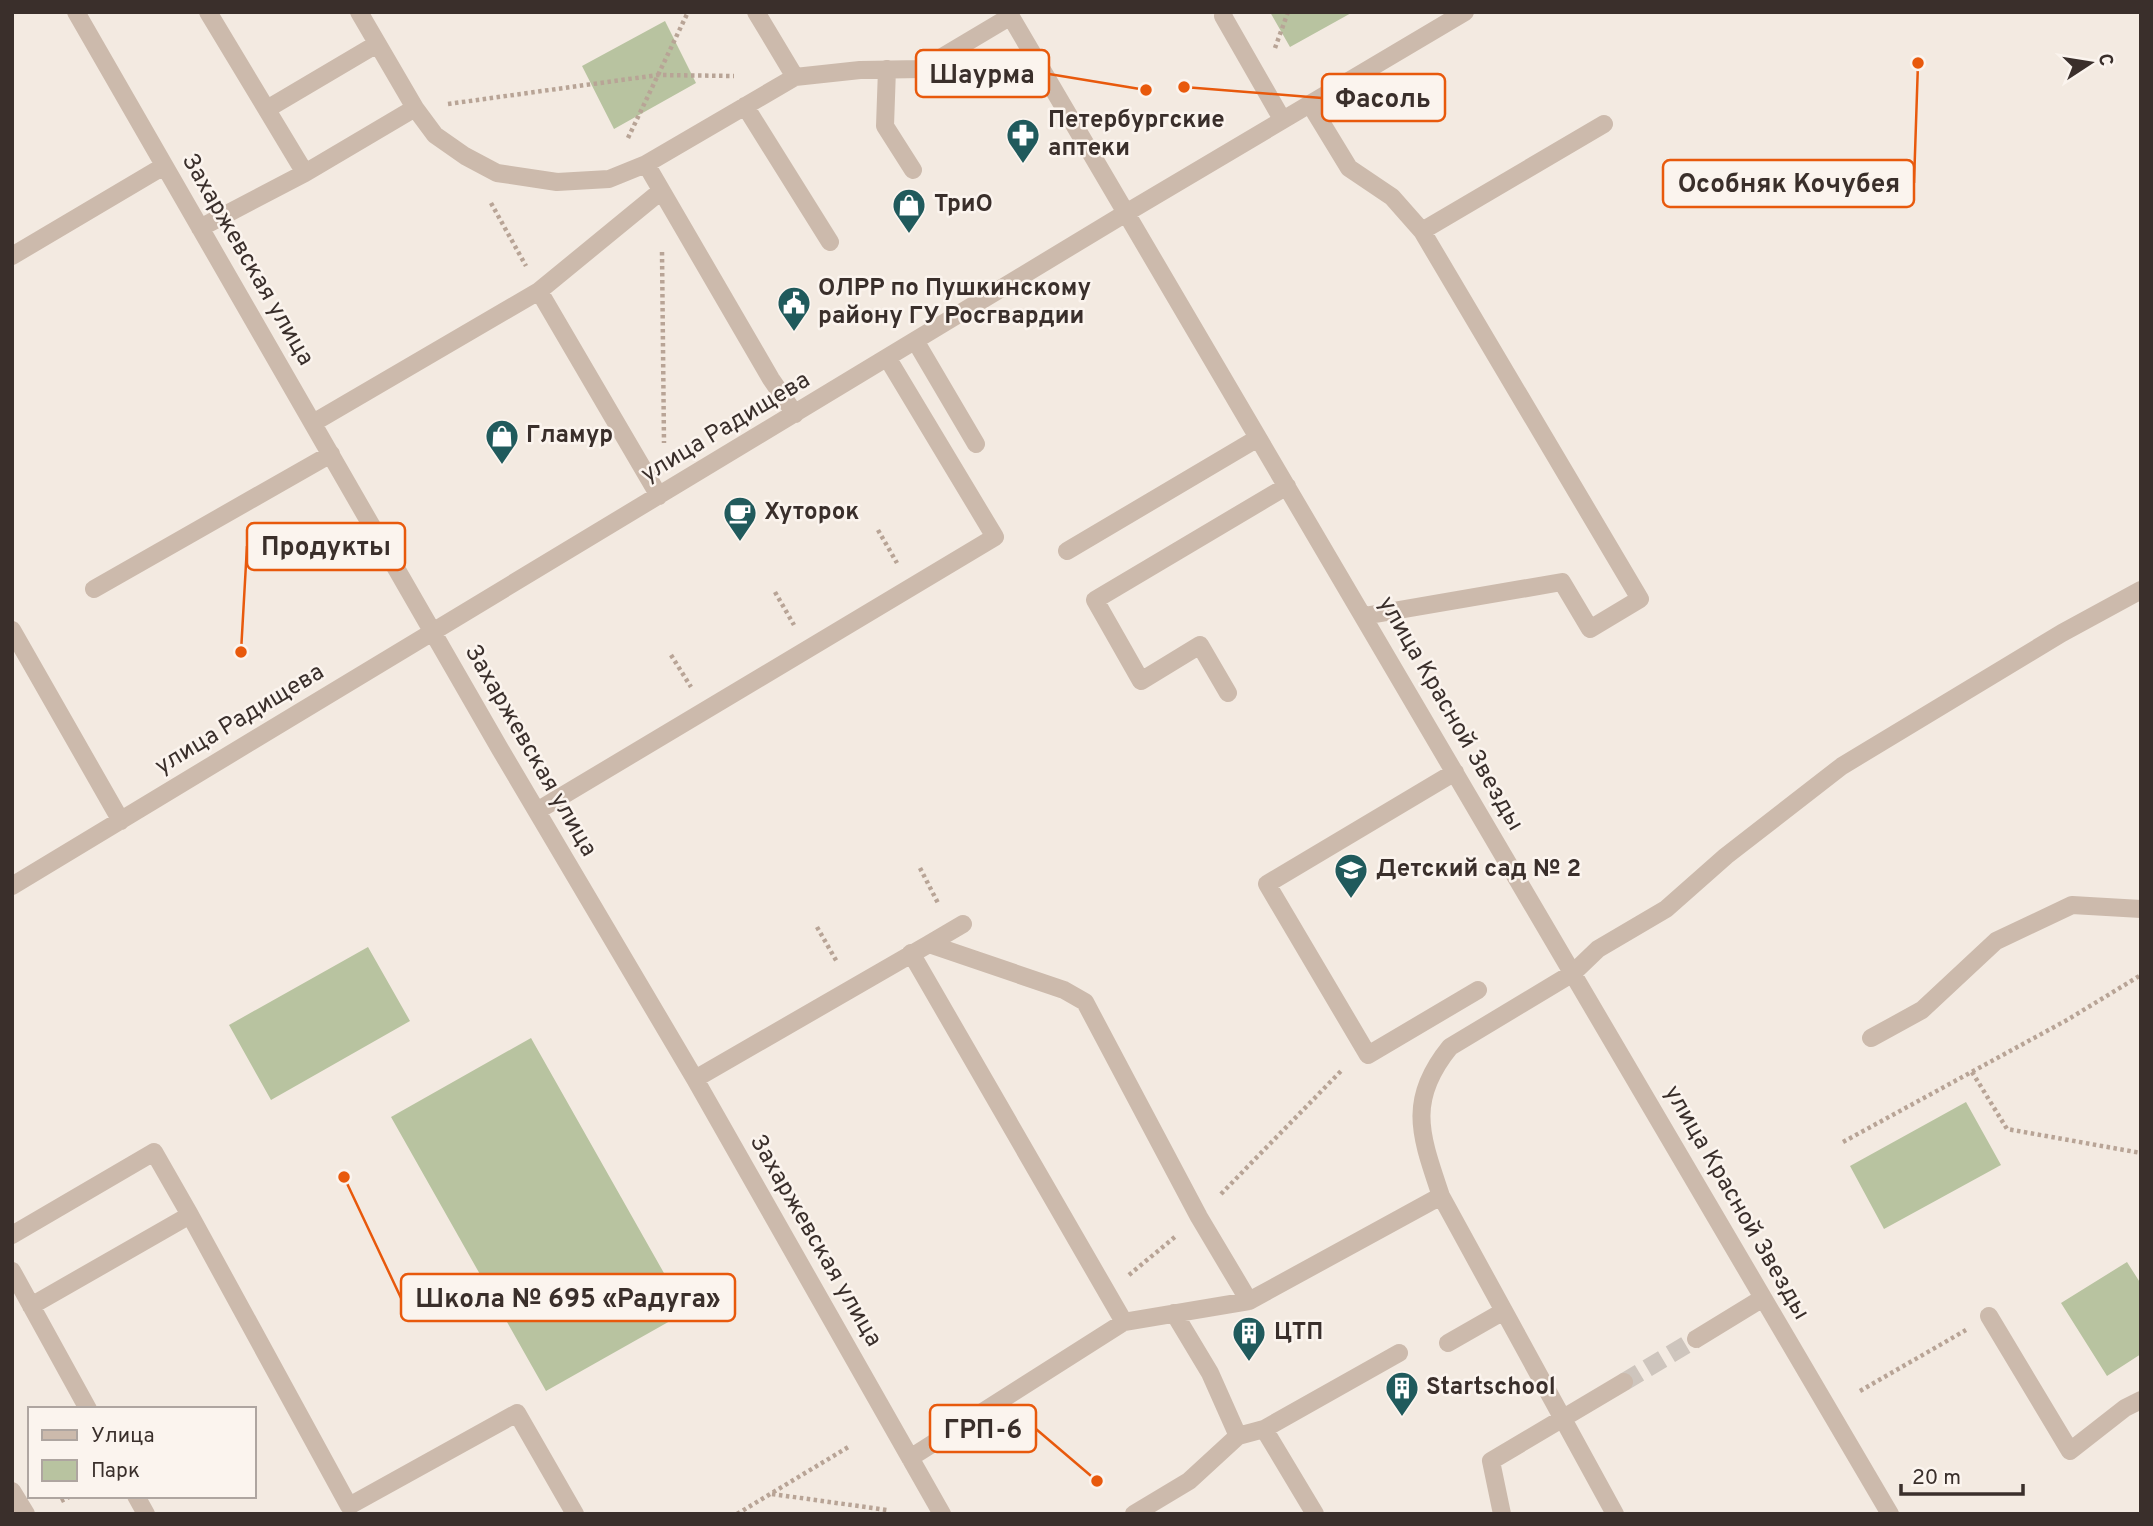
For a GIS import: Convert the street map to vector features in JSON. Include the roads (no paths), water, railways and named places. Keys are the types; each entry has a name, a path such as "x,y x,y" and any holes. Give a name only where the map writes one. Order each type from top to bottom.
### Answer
{"street":[{"name":"Захаржевская улица","path":"76,12 432,631 695,1079 942,1514"},
{"path":"208,12 305,173"},
{"path":"359,12 415,108 435,135 465,156 497,173 557,182 609,179 646,164 795,76 922,69 1010,14"},
{"path":"756,12 795,76"},
{"path":"1224,12 1223,16 1282,120"},
{"name":"улица Радищева","path":"12,886 1126,213 1465,12"},
{"name":"улица Красной Звезды","path":"1010,14 1890,1514"},
{"path":"267,109 377,44"},
{"path":"887,69 886,126 913,170"},
{"path":"1310,104 1349,168 1392,197 1422,231 1640,599 1590,629 1562,582 1364,616"},
{"path":"745,106 830,242"},
{"path":"200,228 305,173 415,108"},
{"path":"1422,231 1604,124"},
{"path":"646,164 771,379 795,414"},
{"path":"12,256 164,166"},
{"path":"313,423 539,290 662,191"},
{"path":"539,290 659,496"},
{"path":"916,342 976,444"},
{"path":"537,811 995,537 888,359"},
{"path":"1067,551 1258,438"},
{"path":"94,589 331,454"},
{"path":"1228,693 1200,645 1141,681 1095,600 1287,486"},
{"path":"1615,1514 1441,1196 1422,1140 1420,1111 1426,1083 1435,1065 1450,1047 1573,973 1598,949 1666,909 1726,856 1842,766 2062,633 2141,590"},
{"path":"12,629 121,821"},
{"path":"1455,772 1267,884 1368,1055 1478,990"},
{"path":"1871,1038 1922,1010 1996,941 2072,905 2141,909"},
{"path":"695,1079 958,927"},
{"path":"929,944 1064,990 1085,1002 1199,1217 1249,1301"},
{"path":"911,953 1124,1322"},
{"path":"12,1235 154,1152 349,1506 517,1413 575,1514"},
{"path":"910,1458 1124,1322 1249,1301 1441,1196"},
{"path":"32,1306 190,1215"},
{"path":"12,1271 87,1407"},
{"path":"1696,1339 1763,1298"},
{"path":"1448,1343 1504,1311"},
{"path":"1174,1313 1210,1373 1238,1436"},
{"path":"1990,1316 2070,1451 2125,1408 2141,1400"},
{"path":"1134,1514 1189,1481 1238,1436 1264,1429 1399,1353"},
{"path":"1502,1514 1491,1461 1624,1382"},
{"path":"1264,1429 1315,1514"},
{"path":"12,1491 26,1514"},
{"path":"137,1498 146,1514"}],"tunnel":[{"path":"1624,1382 1696,1339"}],"place":[{"name":"Особняк Кочубея","path":"1918,63"},
{"name":"Фасоль","path":"1184,87"},
{"name":"Шаурма","path":"1146,90"},
{"name":"Петербургские аптеки","path":"1023,165"},
{"name":"ТриО","path":"909,235"},
{"name":"ОЛРР по Пушкинскому району ГУ Росгвардии","path":"794,333"},
{"name":"Гламур","path":"502,466"},
{"name":"Хуторок","path":"740,543"},
{"name":"Продукты","path":"241,652"},
{"name":"Детский сад № 2","path":"1351,900"},
{"name":"Школа № 695 «Радуга»","path":"344,1177"},
{"name":"ЦТП","path":"1249,1363"},
{"name":"Startschool","path":"1402,1418"},
{"name":"ГРП-6","path":"1097,1481"}]}
